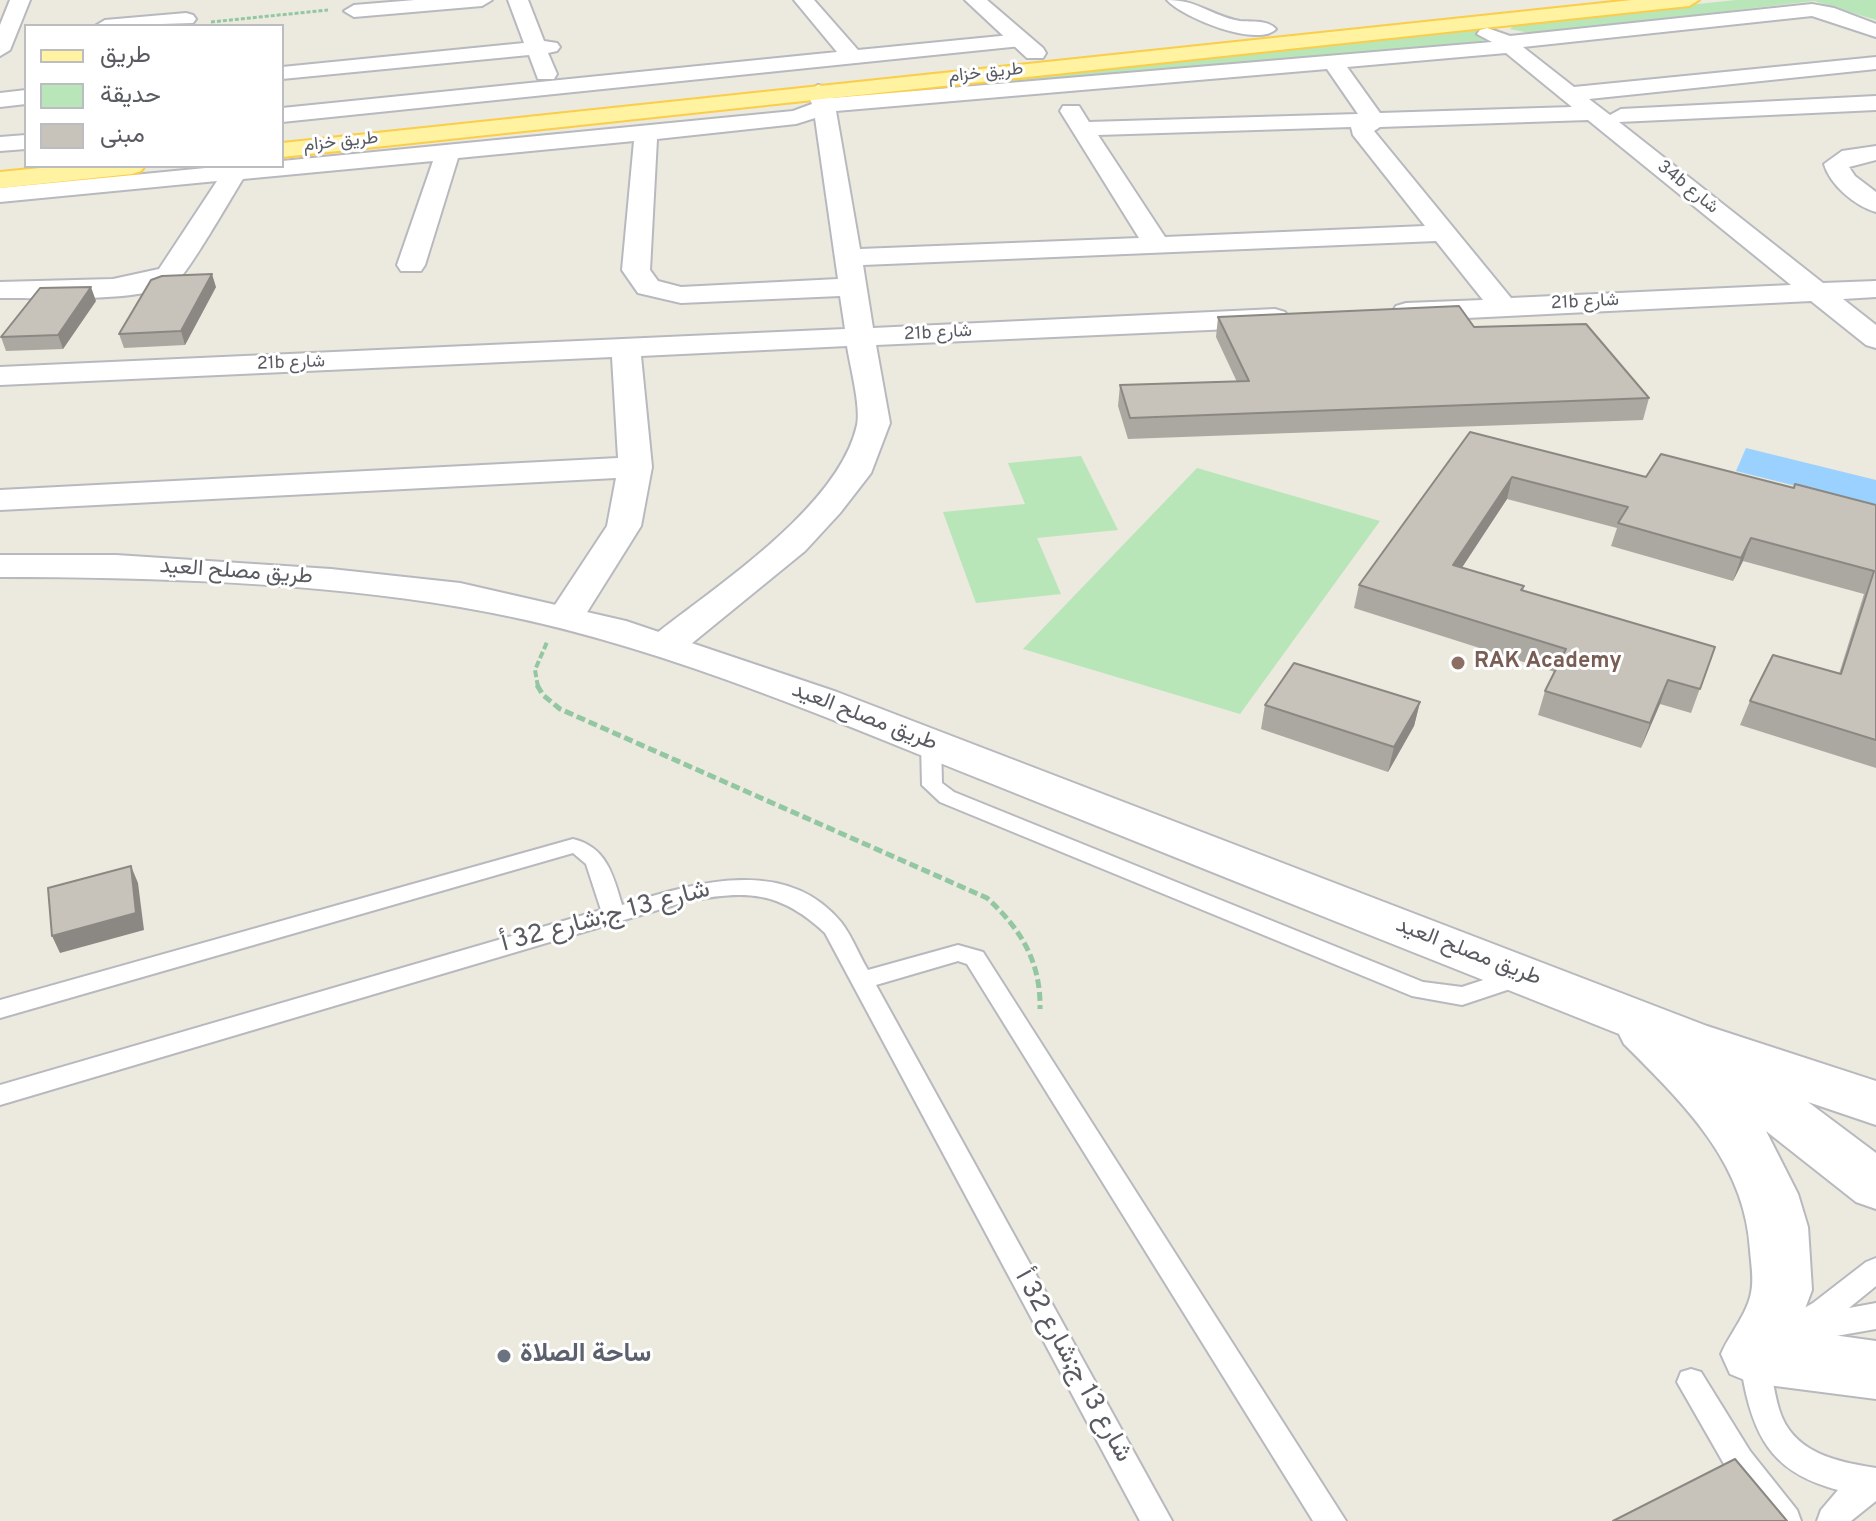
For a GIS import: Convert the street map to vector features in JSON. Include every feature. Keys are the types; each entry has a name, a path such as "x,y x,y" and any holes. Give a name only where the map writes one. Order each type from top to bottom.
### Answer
{"main road":[{"name":"طريق خزام","path":"284,130 782,79 1205,27 1266,29 1545,0"},
{"name":"طريق خزام","path":"821,99 951,77 1689,0"},
{"path":"1167,56 1227,42 1370,26 1370,23 1354,19"},
{"name":"طريق خزام","path":"284,150 644,122 641,105 653,99 741,89 782,79"},
{"path":"0,160 24,157"},
{"path":"0,180 113,168"}],"street":[{"path":"8,38 20,0"},
{"path":"366,107 353,6 482,0"},
{"path":"518,0 543,47 559,87"},
{"path":"530,0 543,47"},
{"path":"804,0 860,57"},
{"path":"820,0 860,57"},
{"path":"975,0 1028,47"},
{"path":"1177,0 1205,27"},
{"path":"0,195 447,154 644,122 796,117 821,99 924,97 1333,62 1812,10 1827,12 1876,31"},
{"path":"123,24 186,17"},
{"path":"1505,42 1498,31 1522,18"},
{"name":"34b شارع","path":"1444,26 1505,42 1876,339"},
{"path":"284,73 543,47"},
{"path":"284,115 860,57 1028,47"},
{"path":"1333,62 1374,120"},
{"path":"1573,94 1876,63"},
{"path":"1749,76 1796,107"},
{"path":"924,97 951,77"},
{"path":"1053,86 1084,129 1157,245"},
{"path":"0,100 24,97"},
{"path":"666,645 792,543 828,506 854,473 874,423 821,99"},
{"path":"1084,129 1598,115 1876,103"},
{"path":"1374,120 1361,130 1503,307"},
{"path":"644,122 636,270 648,287 681,295 850,272 1157,245 1443,233"},
{"path":"0,144 24,142"},
{"path":"1876,153 1850,156 1836,164 1837,173 1876,204"},
{"path":"411,265 447,154"},
{"path":"0,290 139,284 162,279 169,275 234,174"},
{"name":"21b شارع","path":"1377,313 1876,289"},
{"name":"21b شارع","path":"0,376 626,350 1299,317"},
{"path":"566,617 624,526 635,467 626,350"},
{"path":"0,500 635,467"},
{"name":"طريق مصلح العيد","path":"0,566 116,566 331,580 460,595 566,617 666,645 931,743 1688,1040 1876,1103"},
{"path":"1629,1016 1692,1077 1734,1126 1765,1181 1782,1239 1781,1297 1752,1354 1876,1370"},
{"name":"طريق مصلح العيد","path":"1688,1040 1876,1185"}],"lane":[{"path":"0,1009 573,846 581,846 592,854 613,912"},
{"name":"شارع 13 ج;شارع 32 أ","path":"0,1095 613,912 722,886 756,886 787,893 814,907 833,928 1157,1521"},
{"path":"861,981 950,955 968,955 980,964 1331,1521"},
{"path":"1752,1354 1823,1312 1876,1270"},
{"path":"1752,1354 1835,1323 1876,1316"},
{"path":"1752,1354 1770,1425 1783,1445 1803,1463 1826,1474 1876,1484"},
{"path":"1691,1382 1733,1452 1786,1521"},
{"path":"1832,1521 1843,1505 1860,1491 1876,1484"}],"path":[{"path":"186,17 353,6"},
{"path":"566,617 534,662 534,683 548,702 987,898 1005,914 1026,943 1039,974 1039,1020 1031,1044"}],"green space":[{"path":"1736,0 1876,0 1876,20 1814,1 1534,34 1510,29 1517,23"},
{"path":"1467,28 1494,33 1497,39 1491,43 970,86 958,86 956,83"},
{"path":"1081,456 1118,530 1037,538 1061,594 976,603 943,512 1025,504 1008,463"},
{"path":"1197,468 1380,521 1240,714 1023,649"}],"water":[{"path":"1746,448 1876,480 1876,506 1736,471"}],"building":[{"path":"212,274 181,331 119,334 151,280 162,276"},
{"path":"91,287 58,335 1,337 40,288"},
{"path":"1459,306 1474,327 1586,324 1649,398 1130,418 1120,385 1249,381 1218,317"},
{"path":"1470,432 1646,477 1661,454 1876,505 1876,740 1750,701 1773,655 1841,674 1874,571 1751,538 1741,558 1618,523 1628,507 1512,477 1453,565 1524,586 1521,590 1715,647 1700,689 1668,680 1650,723 1545,691 1566,649 1359,585"},
{"path":"1294,663 1420,702 1394,747 1265,705"},
{"path":"131,866 136,913 52,936 48,888"},
{"path":"1735,1459 1787,1521 1613,1521"}],"place":[{"name":"RAK Academy","path":"1458,663"},
{"name":"ساحة الصلاة","path":"504,1356"}]}
